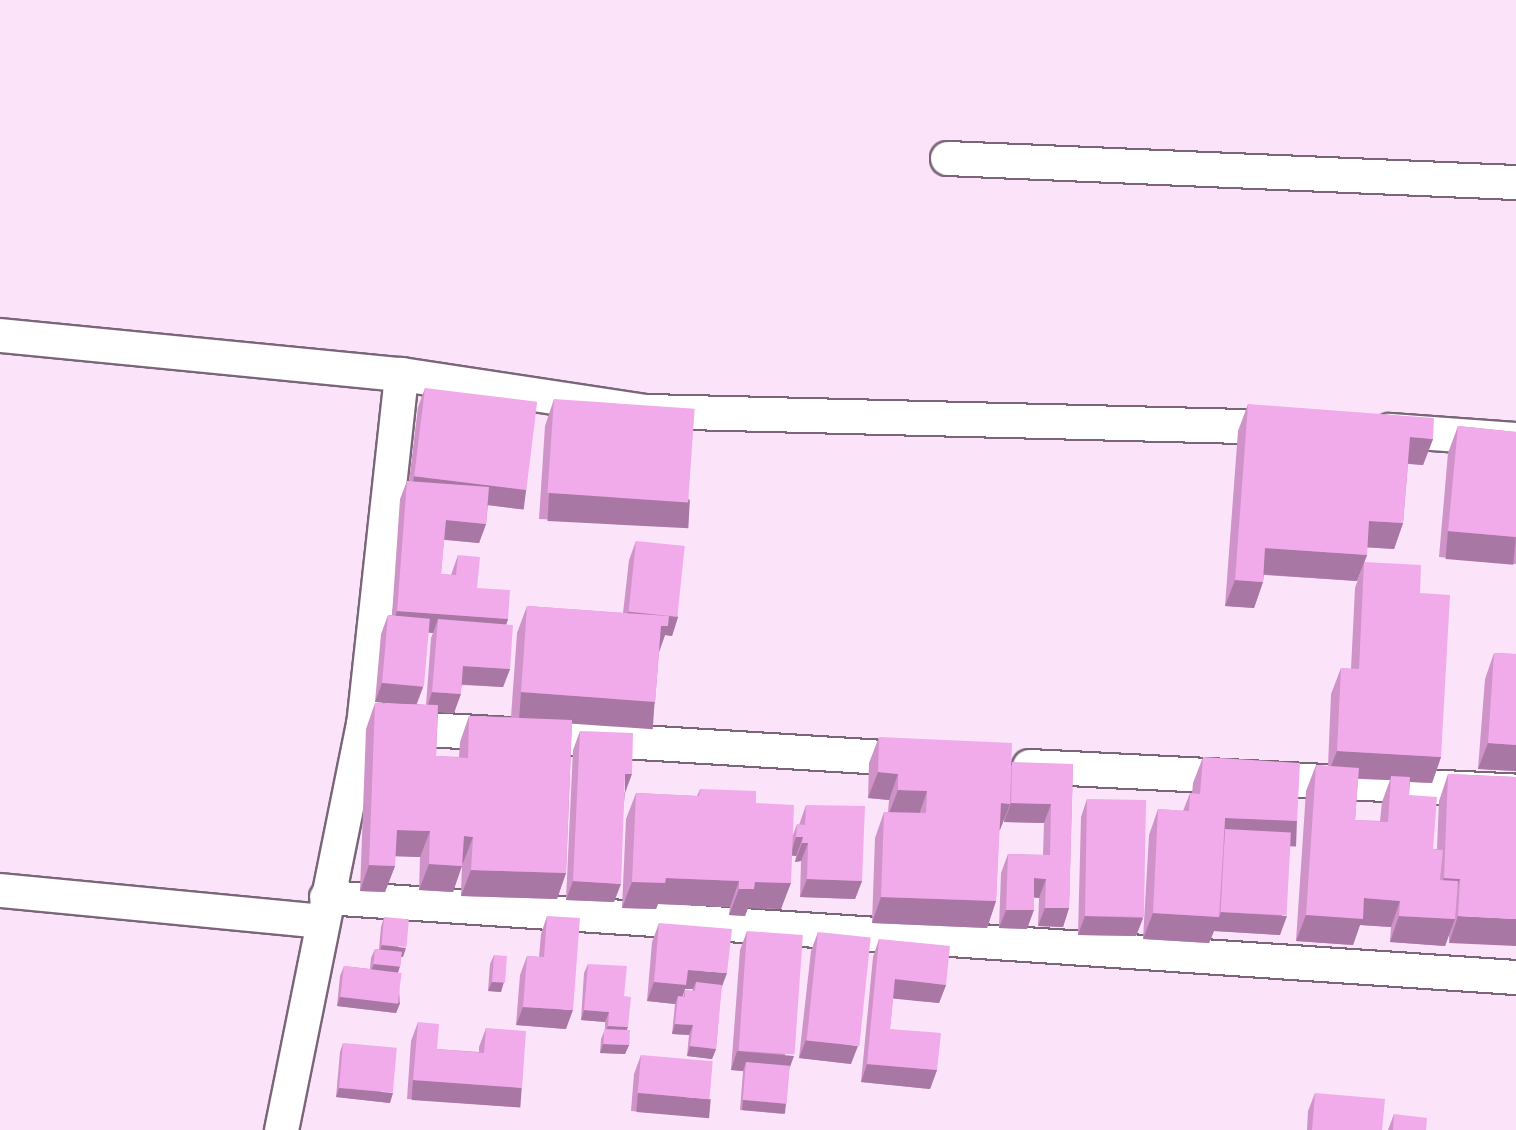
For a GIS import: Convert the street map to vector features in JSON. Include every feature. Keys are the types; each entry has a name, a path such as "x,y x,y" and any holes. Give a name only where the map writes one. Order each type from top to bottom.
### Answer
{"street":[{"path":"947,158 1516,182"},
{"path":"0,335 401,374 647,411 1314,428"},
{"path":"281,1130 363,725 401,374"},
{"path":"1361,429 1516,439"},
{"path":"363,725 944,760"},
{"path":"1003,764 1516,792"},
{"path":"0,891 1516,977"}],"building":[{"path":"425,388 537,402 526,490 414,476"},
{"path":"554,399 695,409 688,503 547,493"},
{"path":"1248,404 1434,418 1433,439 1410,437 1403,523 1369,521 1367,555 1265,548 1263,582 1235,580"},
{"path":"1458,426 1516,432 1516,537 1448,531"},
{"path":"407,481 489,487 486,524 446,520 441,574 456,575 458,555 480,557 477,588 510,590 508,619 397,611"},
{"path":"636,541 685,546 677,617 629,612"},
{"path":"1364,562 1421,565 1420,593 1450,595 1441,757 1337,751 1341,668 1359,669"},
{"path":"527,606 669,616 668,626 661,626 655,702 521,692"},
{"path":"388,615 430,619 424,686 382,683"},
{"path":"438,619 513,625 510,669 463,666 461,694 432,692"},
{"path":"1494,653 1516,654 1516,745 1488,743"},
{"path":"375,703 438,705 436,756 468,758 469,716 572,720 566,873 471,870 473,837 464,836 462,866 429,864 430,831 397,830 395,866 369,865"},
{"path":"580,731 633,733 632,774 625,774 621,884 573,881"},
{"path":"879,737 1012,743 1010,804 1001,803 996,901 881,897 884,812 926,813 927,791 898,790 898,774 878,772"},
{"path":"1203,757 1300,763 1297,821 1225,818 1219,917 1153,913 1158,809 1189,811 1190,793 1200,794"},
{"path":"1012,762 1073,764 1069,908 1045,908 1046,879 1034,878 1034,910 1006,910 1008,854 1050,855 1051,804 1011,803"},
{"path":"1316,765 1359,768 1355,820 1388,822 1391,776 1410,777 1409,795 1437,797 1433,849 1443,850 1440,880 1458,881 1455,919 1399,916 1400,901 1364,898 1363,919 1306,915"},
{"path":"1448,774 1516,777 1516,919 1458,916 1460,879 1444,878"},
{"path":"700,789 756,791 756,803 794,805 791,883 755,882 754,889 739,889 739,881 666,878 665,883 632,882 636,793 699,796"},
{"path":"1087,799 1146,800 1144,917 1085,916"},
{"path":"806,805 865,806 862,881 807,879 808,843 802,843 803,837 796,837 797,824 805,825"},
{"path":"1225,829 1291,832 1287,915 1221,912"},
{"path":"547,916 580,918 573,1010 523,1007 527,956 544,957"},
{"path":"384,917 409,919 406,947 382,945"},
{"path":"659,923 732,929 727,973 688,970 686,985 654,982"},
{"path":"747,931 803,935 794,1055 739,1051"},
{"path":"818,932 871,938 859,1046 807,1040"},
{"path":"879,939 950,946 946,985 895,979 890,1029 941,1033 937,1070 867,1064"},
{"path":"375,949 402,952 400,967 373,964"},
{"path":"494,955 507,956 505,983 492,982"},
{"path":"588,964 627,966 624,996 631,997 628,1027 608,1026 609,1012 584,1010"},
{"path":"344,966 402,973 398,1004 340,997"},
{"path":"696,982 722,985 716,1049 690,1046 693,1025 675,1024 678,996 685,997 685,990 695,991"},
{"path":"418,1022 439,1024 437,1049 484,1053 486,1028 526,1031 522,1088 413,1080"},
{"path":"604,1029 630,1030 629,1045 603,1044"},
{"path":"343,1043 397,1048 393,1093 339,1088"},
{"path":"641,1055 713,1061 709,1099 638,1093"},
{"path":"746,1062 790,1066 787,1104 743,1100"},
{"path":"1315,1093 1385,1099 1382,1130 1312,1130"},
{"path":"1394,1114 1427,1118 1426,1130 1393,1130"}]}
